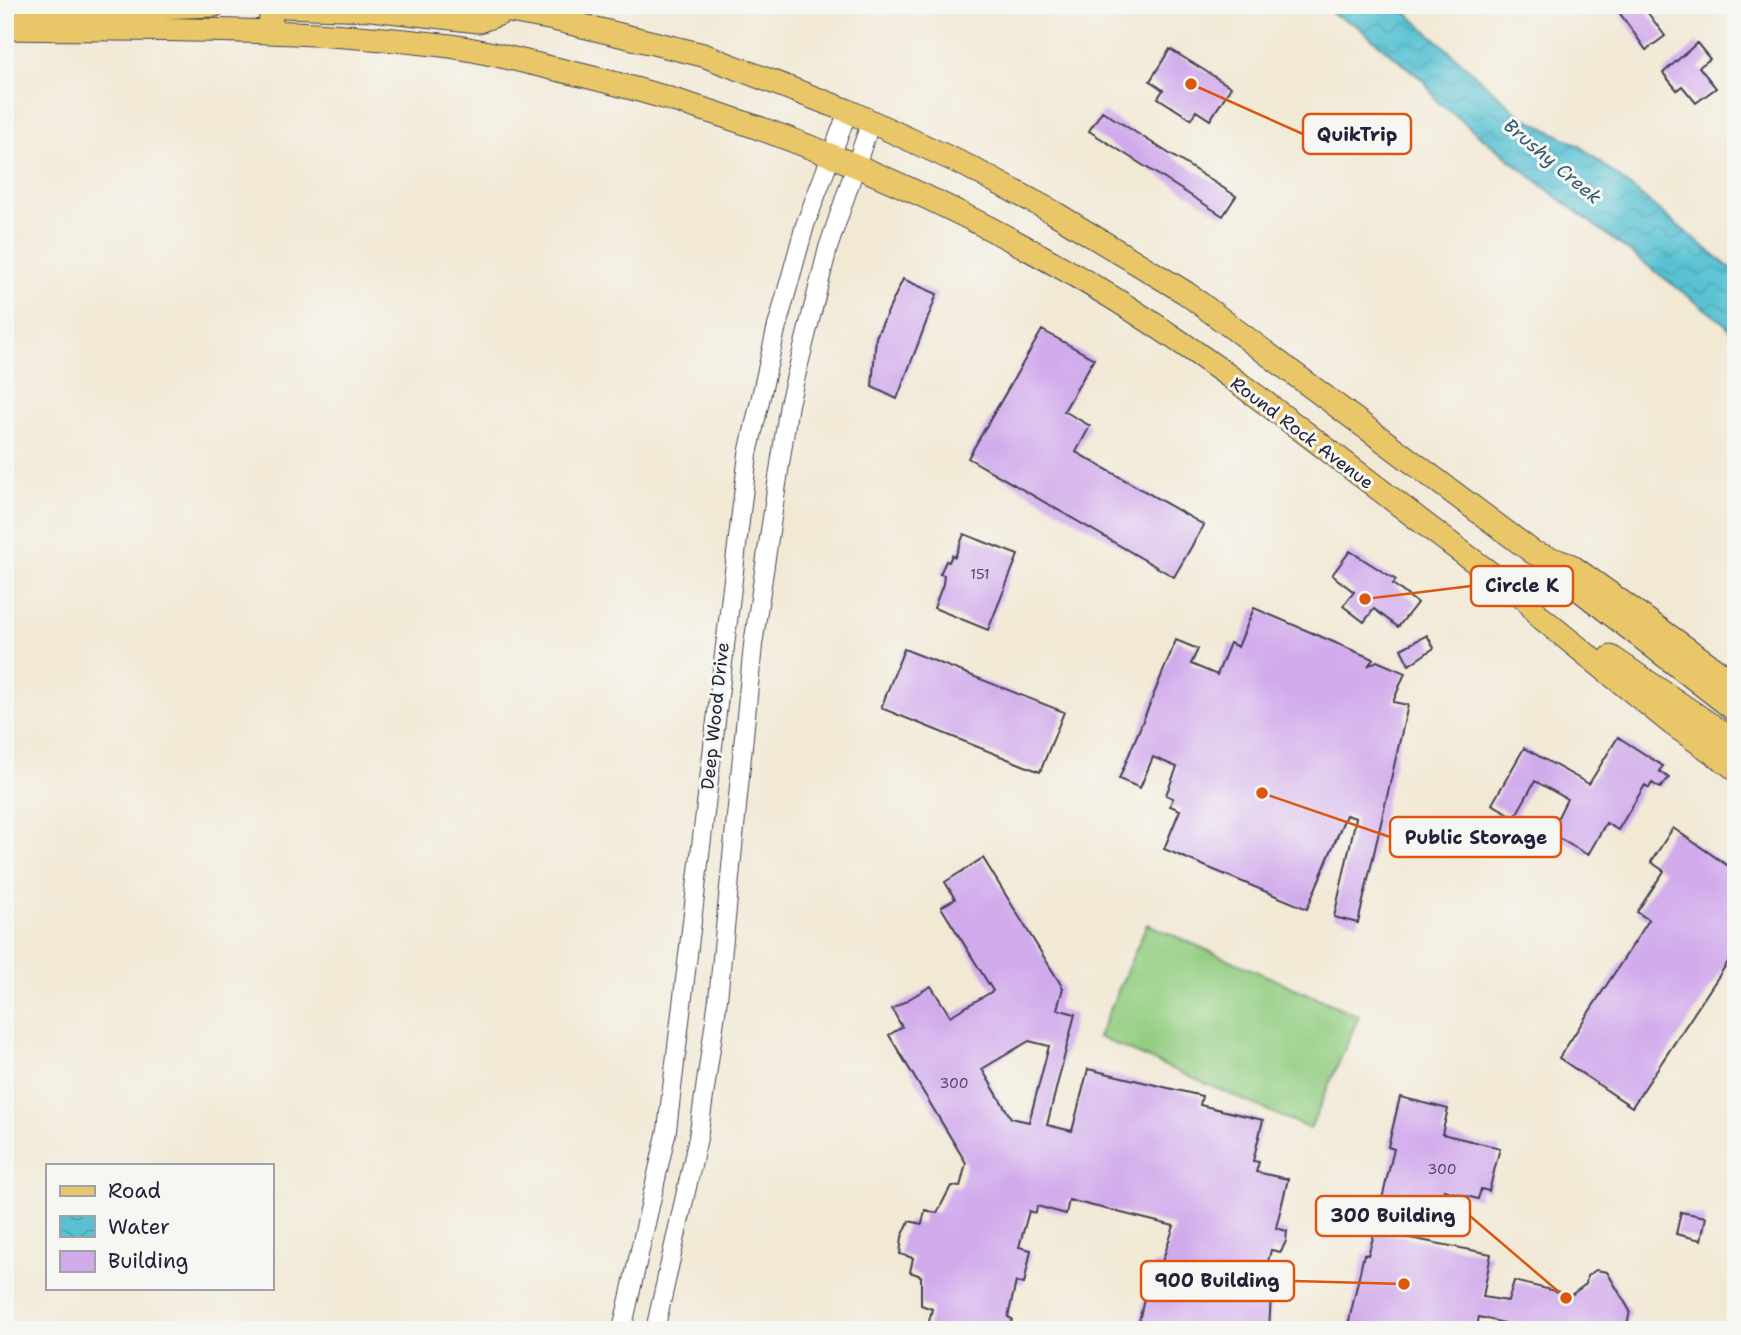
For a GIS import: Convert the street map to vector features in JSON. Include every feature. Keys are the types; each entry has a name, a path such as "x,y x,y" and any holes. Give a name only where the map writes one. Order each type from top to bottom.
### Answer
{"main road":[{"path":"5,12 215,5"},
{"path":"476,5 703,55 848,111 977,171 1163,278 1284,363 1736,711"},
{"path":"270,32 271,11 282,6 371,9 479,20 508,10"},
{"name":"Round Rock Avenue","path":"5,28 270,32 405,41 497,55 666,97 749,123 856,164 993,230 1147,321 1527,600 1539,616 1671,723 1736,769"},
{"path":"1534,553 1570,565 1736,684"},
{"path":"1527,600 1736,742"}],"street":[{"name":"Deep Wood Drive","path":"622,1330 667,1130 748,454 792,271 848,111"},
{"name":"Deep Wood Drive","path":"654,1330 691,1172 715,1024 752,645 789,404 828,248 871,121"}],"green space":[{"path":"1147,924 1359,1016 1310,1129 1098,1037"}],"water":[{"name":"Brushy Creek","path":"1325,5 1398,5 1521,116 1580,146 1736,273 1736,339 1725,324 1548,190 1437,101 1425,82 1356,25 1334,15"}],"building":[{"path":"1614,5 1642,5 1665,36 1646,50"},
{"path":"1697,43 1710,59 1699,67 1716,88 1696,103 1682,86 1677,90 1663,73"},
{"path":"1170,49 1231,87 1210,120 1196,111 1191,119 1158,98 1163,90 1150,81"},
{"path":"1102,111 1236,196 1223,216 1089,131"},
{"path":"903,279 937,294 897,399 872,387 876,337"},
{"path":"1042,330 1094,359 1064,411 1090,426 1076,452 1204,525 1174,577 968,458"},
{"path":"964,534 1018,555 988,630 934,608 943,584 944,575 940,574 946,561 949,562 952,555 955,557"},
{"path":"1350,551 1396,580 1393,584 1417,603 1398,627 1374,609 1364,622 1343,606 1354,592 1332,575"},
{"path":"1254,608 1373,659 1368,666 1377,661 1405,673 1393,702 1408,705 1358,923 1334,917 1356,818 1346,815 1307,909 1164,849 1180,810 1170,806 1173,798 1166,795 1177,767 1153,757 1140,788 1119,779 1176,640 1198,649 1191,664 1217,675 1230,643 1238,647"},
{"path":"1427,635 1434,648 1409,665 1401,649"},
{"path":"904,649 1064,712 1040,772 881,708"},
{"path":"1618,737 1663,766 1659,771 1669,778 1660,788 1652,783 1649,788 1645,785 1618,830 1606,823 1588,855 1550,833 1567,799 1535,781 1515,817 1492,804 1524,748 1589,784"},
{"path":"1673,828 1727,865 1736,852 1736,950 1632,1107 1559,1058 1649,920 1637,912 1664,871 1651,862"},
{"path":"983,858 1063,988 1057,1009 1075,1014 1047,1125 1072,1131 1088,1069 1202,1096 1200,1105 1263,1120 1253,1161 1259,1162 1256,1172 1288,1179 1276,1228 1287,1231 1286,1241 1281,1252 1271,1250 1261,1289 1269,1290 1268,1295 1271,1295 1269,1330 1137,1330 1151,1268 1155,1263 1161,1265 1174,1226 1069,1200 1066,1214 1037,1206 1036,1213 1029,1211 1019,1247 1031,1250 1024,1284 1016,1282 1008,1317 1012,1319 1009,1330 927,1330 932,1309 921,1305 921,1276 910,1272 913,1258 900,1254 902,1237 909,1221 922,1224 925,1210 937,1213 951,1186 960,1187 966,1163 889,1035 902,1027 892,1009 931,986 950,1016 993,991 941,907 955,899 945,882","holes":["1029,1041 1049,1046 1029,1122 1011,1118 982,1069"]},
{"path":"1400,1097 1448,1109 1442,1134 1500,1148 1489,1191 1481,1189 1478,1199 1444,1190 1438,1217 1381,1203 1394,1149 1388,1147"},
{"path":"1681,1212 1706,1217 1701,1240 1676,1234"},
{"path":"1375,1231 1491,1254 1483,1297 1508,1301 1514,1281 1571,1295 1586,1284 1587,1276 1596,1270 1607,1272 1630,1311 1626,1330 1503,1330 1504,1323 1479,1317 1476,1330 1347,1330 1364,1254 1368,1255"}],"place":[{"name":"QuikTrip","path":"1191,84"},
{"name":"Circle K","path":"1365,599"},
{"name":"Public Storage","path":"1262,793"},
{"name":"900 Building","path":"1404,1284"},
{"name":"300 Building","path":"1566,1298"}]}
